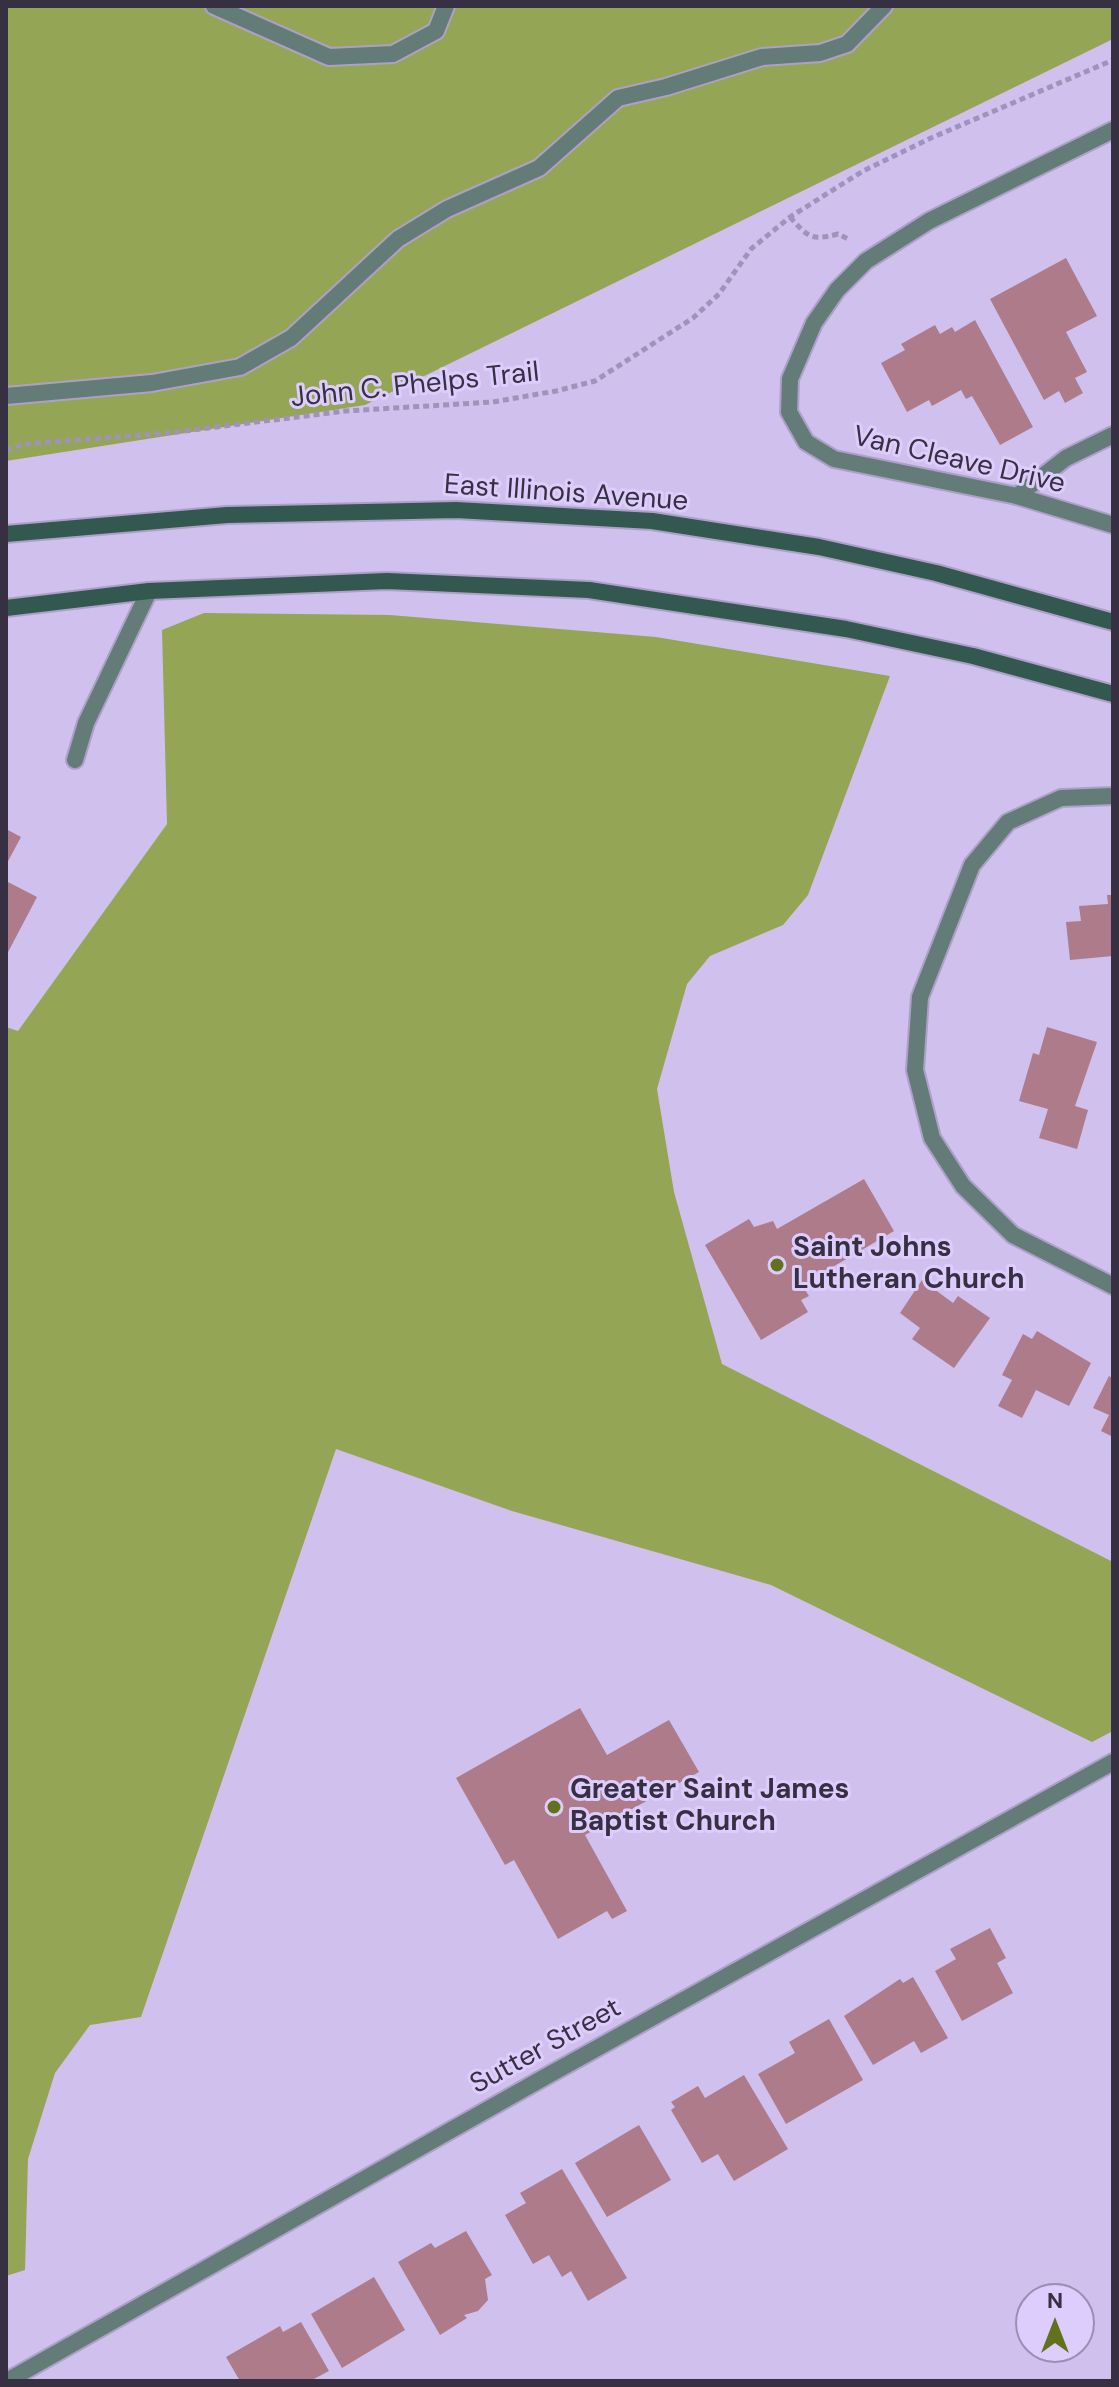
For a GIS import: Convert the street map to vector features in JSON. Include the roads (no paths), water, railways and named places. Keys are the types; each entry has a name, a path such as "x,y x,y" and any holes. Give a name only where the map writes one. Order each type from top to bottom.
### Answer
{"main road":[{"name":"East Illinois Avenue","path":"6,534 227,515 395,511 456,510 652,521 819,547 907,566 1113,622"},
{"path":"6,608 149,591 387,581 589,590 846,629 973,656 1113,694"}],"street":[{"path":"214,6 329,57 393,54 436,31 446,6"},
{"path":"6,396 152,383 240,367 291,338 398,239 447,209 539,168 618,98 666,87 762,57 820,53 847,44 876,9"},
{"name":"Van Cleave Drive","path":"1113,130 929,221 866,261 837,290 814,323 790,379 789,412 806,442 834,459 1017,496 1113,525"},
{"path":"1017,496 1066,458 1113,435"},
{"path":"75,760 86,723 149,591"},
{"path":"1113,796 1061,798 1008,822 972,865 920,997 915,1070 932,1138 963,1186 1013,1235 1113,1286"},
{"name":"Sutter Street","path":"7,2381 545,2077 1113,1762"}],"place":[{"name":"Saint Johns Lutheran Church","path":"777,1265"},
{"name":"Greater Saint James Baptist Church","path":"554,1807"}]}
